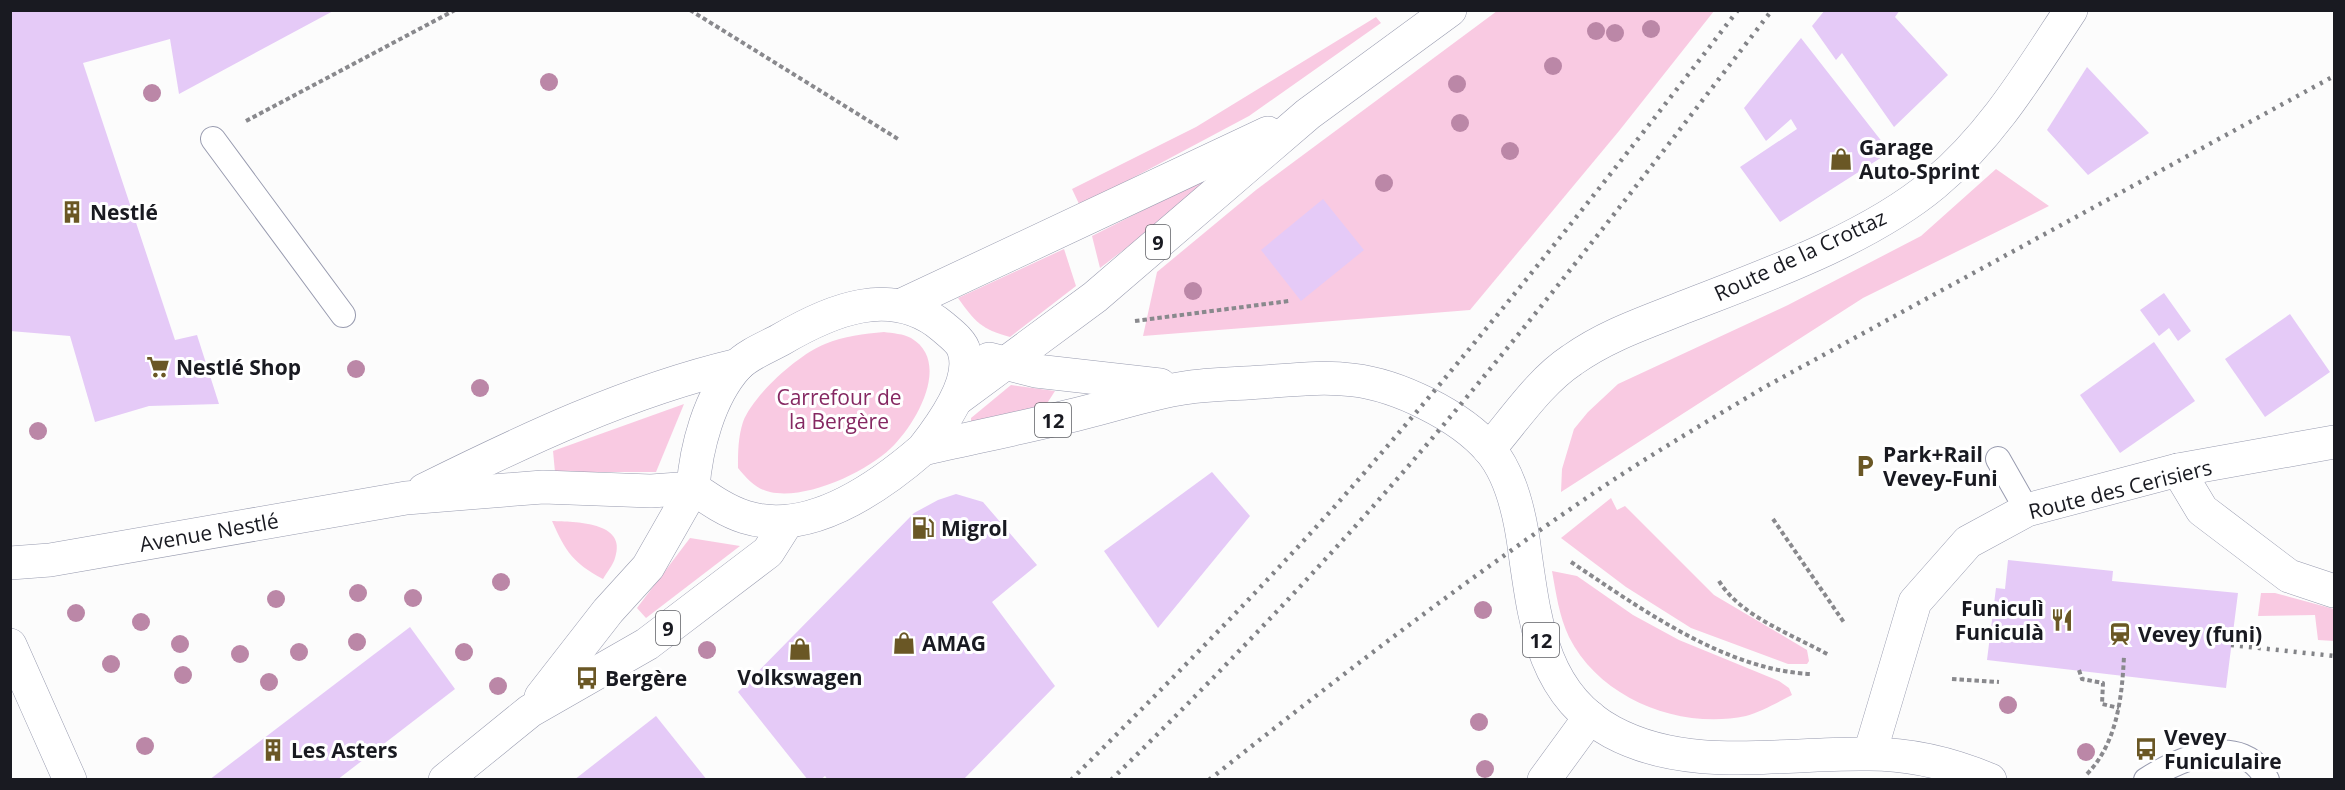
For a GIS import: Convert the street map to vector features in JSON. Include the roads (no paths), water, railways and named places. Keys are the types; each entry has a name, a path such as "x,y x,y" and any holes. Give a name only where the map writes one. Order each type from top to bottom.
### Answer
{"main road":[{"name":"9","path":"957,399 1095,297 1308,114 1450,10"},
{"name":"Route de la Crottaz","path":"1490,449 1543,385 1580,355 1614,335 1743,284 1851,236 1890,214 1933,185 1967,154 2004,110 2071,10"},
{"name":"9","path":"902,305 1308,114"},
{"path":"866,305 902,305 927,313 952,334 964,350 964,373 957,399 924,449 899,470 820,514 787,522 747,518 723,508 693,488 695,460 704,428 738,365 803,326 840,311 866,305"},
{"name":"12","path":"964,350 1004,364 1036,371 1183,388"},
{"name":"Avenue Nestlé","path":"406,498 539,433 686,377 738,365"},
{"name":"12","path":"924,449 1183,388 1326,377 1355,380 1383,387 1442,412 1490,449 1513,495 1525,549 1533,615 1546,658 1565,692 1590,717 1611,732 1636,743 1688,755 1870,753 1920,759 1967,770 1990,780"},
{"name":"Route des Cerisiers","path":"1870,753 1915,602 1968,542 2027,510 2178,470 2334,442"},
{"path":"2178,470 2202,510 2289,576 2334,591"},
{"name":"Avenue Nestlé","path":"10,563 50,560 406,498 543,487 651,491 693,488"},
{"name":"9","path":"530,711 608,611 648,567 693,488"},
{"name":"9","path":"445,780 530,711 647,644 768,552 787,522"},
{"path":"10,645 70,780"},
{"path":"1544,780 1590,717"}],"lane":[{"path":"213,139 343,315"},
{"path":"1998,459 2027,510"},
{"path":"2146,780 2180,762 2213,752 2227,752 2256,764 2268,780"}],"railway":[{"path":"1071,780 1278,569 1344,496 1545,256 1738,10"},
{"path":"1111,780 1274,614 1422,451 1575,264 1772,10"},
{"path":"1209,780 1442,601 1537,532 1651,456 1763,388 2334,76"},
{"path":"2231,645 2334,656"}],"place":[{"name":"Garage Auto-Sprint","path":"1841,159"},
{"name":"Nestlé","path":"72,212"},
{"name":"Nestlé Shop","path":"158,367"},
{"name":"Park+Rail Vevey-Funi","path":"1865,466"},
{"name":"Migrol","path":"923,528"},
{"name":"Funiculì Funiculà","path":"2062,620"},
{"name":"Vevey (funi)","path":"2120,634"},
{"name":"AMAG","path":"904,643"},
{"name":"Volkswagen","path":"800,649"},
{"name":"Bergère","path":"587,678"},
{"name":"Vevey Funiculaire","path":"2146,749"},
{"name":"Les Asters","path":"273,750"}],"park label":[{"name":"Carrefour de la Bergère","path":"839,409"}]}
